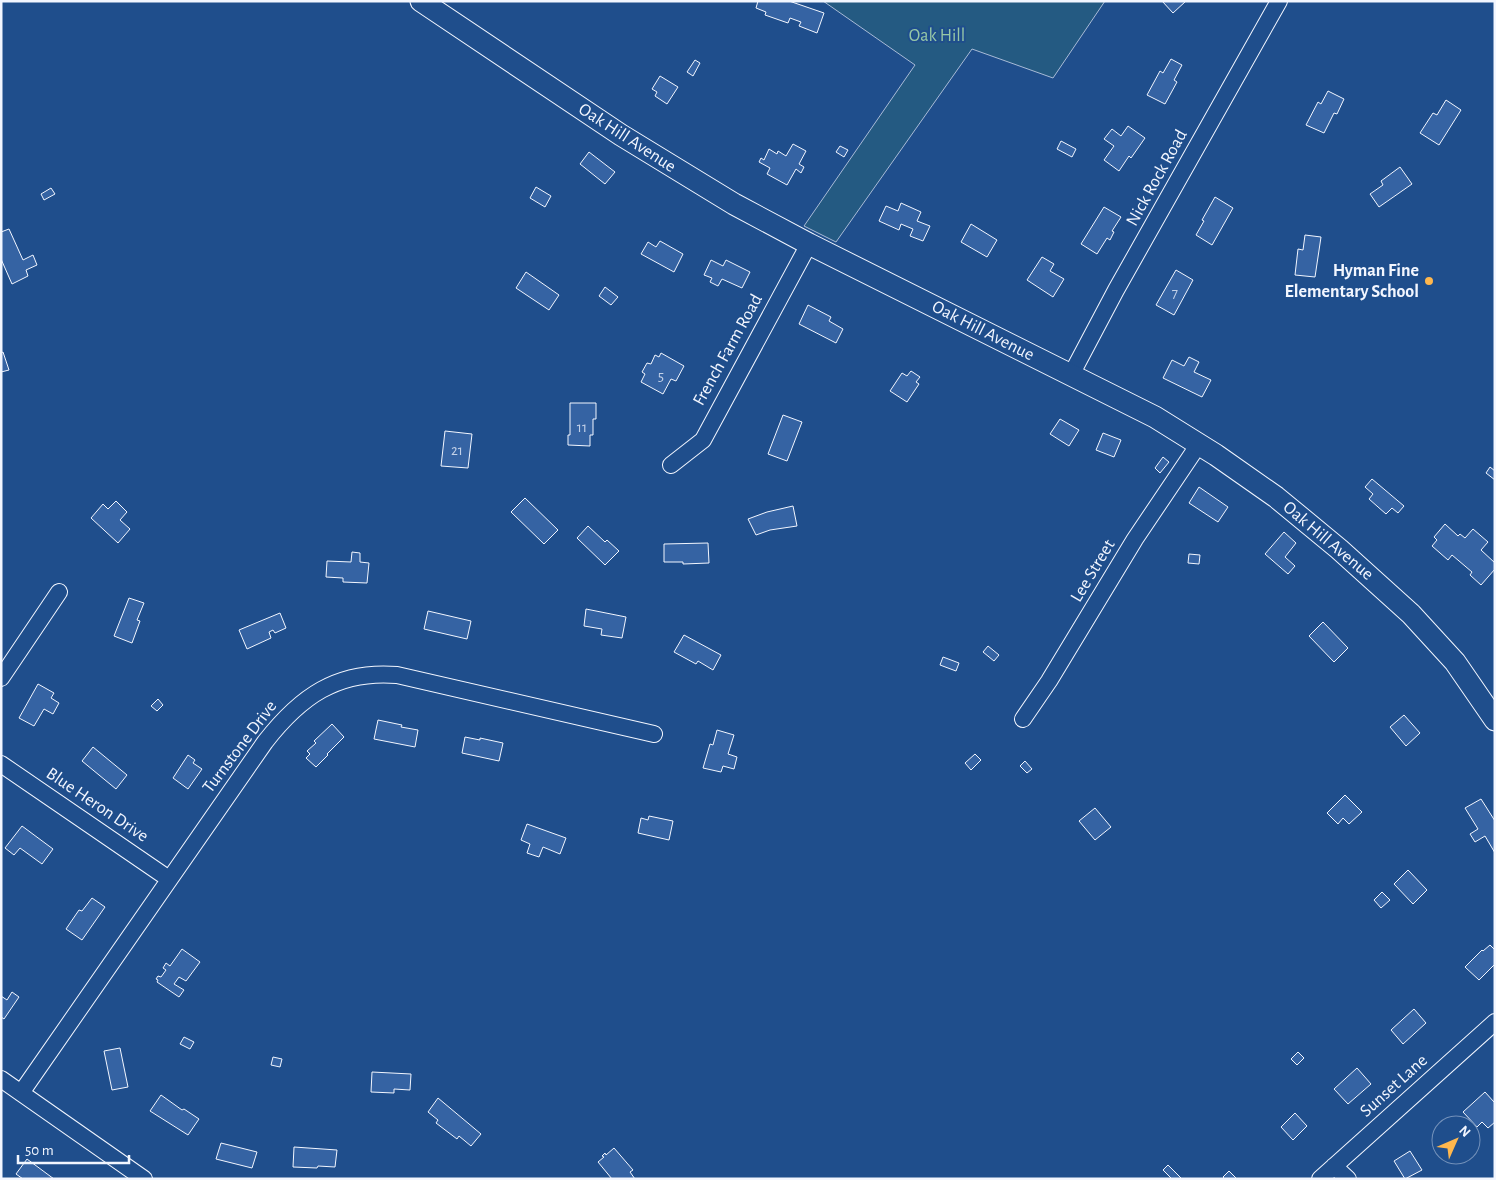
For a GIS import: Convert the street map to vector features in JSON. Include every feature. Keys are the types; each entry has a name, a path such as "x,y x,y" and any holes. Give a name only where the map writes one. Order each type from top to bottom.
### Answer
{"main road":[{"name":"Oak Hill Avenue","path":"422,1 666,164 734,204 809,244 1155,417 1199,444 1276,497 1386,590 1456,662 1495,720"}],"street":[{"name":"Nick Rock Road","path":"1071,375 1116,290 1278,1"},
{"name":"French Farm Road","path":"671,465 703,440 809,244"},
{"name":"Lee Street","path":"1023,719 1049,681 1135,539 1199,444"},
{"path":"1,678 59,592"},
{"name":"Turnstone Drive","path":"21,1093 278,724 309,697 342,681 361,675 380,673 397,675 654,734"},
{"name":"Blue Heron Drive","path":"1,764 169,879"},
{"name":"Sunset Lane","path":"1320,1179 1495,1022"},
{"path":"1,1079 144,1179"},
{"path":"1334,1166 1348,1179"}],"green space":[{"name":"Oak Hill","path":"823,1 1105,1 1053,78 972,49 836,242 804,226 915,65"}],"building":[{"path":"758,1 789,1 824,13 817,33 799,26 801,22 790,18 788,23 765,15 766,12 756,8"},
{"path":"1162,1 1186,1 1173,13"},
{"path":"1171,59 1182,65 1174,80 1177,82 1165,104 1147,95 1160,71 1163,73"},
{"path":"695,60 700,63 693,76 687,72"},
{"path":"660,76 678,87 667,104 655,96 657,92 652,89"},
{"path":"1328,91 1344,99 1337,114 1334,113 1324,133 1306,125 1318,102 1321,104"},
{"path":"1446,100 1461,110 1439,145 1420,133 1433,113 1437,115"},
{"path":"1128,126 1145,138 1119,171 1104,160 1114,146 1104,139 1112,129 1121,136"},
{"path":"1061,141 1076,149 1072,157 1057,149"},
{"path":"793,144 806,151 799,164 804,167 801,173 796,169 787,185 767,174 770,168 759,162 761,158 764,160 769,149 777,154 778,151 786,156"},
{"path":"840,146 848,150 844,157 836,152"},
{"path":"589,152 615,172 605,184 580,164"},
{"path":"1400,167 1412,184 1379,207 1370,194 1383,185 1381,181"},
{"path":"536,187 551,196 545,207 530,198"},
{"path":"51,188 55,194 44,200 41,194"},
{"path":"1215,197 1233,208 1212,245 1196,235"},
{"path":"901,203 921,212 917,221 930,226 923,241 910,236 913,229 901,224 899,230 879,221 886,206 898,211"},
{"path":"1104,207 1121,217 1112,231 1114,232 1110,240 1107,238 1097,254 1081,244"},
{"path":"971,224 997,240 987,257 961,242"},
{"path":"9,229 23,260 33,255 37,265 26,270 28,276 12,284 1,259 1,232"},
{"path":"1305,235 1321,237 1315,277 1295,275 1298,249 1303,250"},
{"path":"660,241 683,254 674,272 641,254 648,242 656,247"},
{"path":"1042,257 1054,264 1050,271 1064,279 1053,297 1027,280"},
{"path":"711,260 723,266 726,260 750,272 742,288 722,279 718,286 710,282 712,278 704,275"},
{"path":"1176,270 1193,280 1174,315 1156,305"},
{"path":"526,272 559,295 549,310 516,288"},
{"path":"605,287 618,297 611,305 599,296"},
{"path":"808,305 831,317 829,321 843,329 836,343 799,324"},
{"path":"3,352 9,370 1,372 1,353"},
{"path":"661,353 684,366 676,381 671,379 663,394 641,382 645,374 642,372 647,363 651,364 655,355 659,357"},
{"path":"1189,357 1199,362 1194,372 1211,380 1202,397 1163,378 1172,360 1184,366"},
{"path":"911,371 920,377 916,382 919,384 907,402 890,391 902,373 907,376"},
{"path":"570,403 596,403 596,419 593,419 593,435 590,435 590,446 568,445 568,435 570,435"},
{"path":"783,415 802,422 787,461 768,454"},
{"path":"1060,419 1079,430 1069,446 1050,434"},
{"path":"445,431 472,434 468,468 441,466"},
{"path":"1103,433 1121,440 1114,457 1096,450"},
{"path":"1163,457 1169,462 1160,473 1155,468"},
{"path":"1490,467 1495,471 1495,480 1486,473"},
{"path":"1372,479 1404,506 1398,513 1392,508 1386,514 1369,499 1373,494 1365,487"},
{"path":"1199,487 1228,507 1218,522 1189,503"},
{"path":"525,498 558,530 544,544 511,512"},
{"path":"116,501 127,512 120,520 130,529 118,543 91,518 103,504 108,509"},
{"path":"793,506 797,526 770,530 756,535 748,519"},
{"path":"1445,524 1458,536 1460,534 1465,538 1473,529 1488,542 1481,550 1495,563 1495,569 1481,585 1470,575 1472,572 1452,555 1448,560 1432,546 1437,540 1434,537"},
{"path":"588,526 605,542 607,540 619,551 605,565 577,538"},
{"path":"1284,532 1296,543 1285,557 1295,566 1288,574 1265,554"},
{"path":"708,543 709,563 683,564 683,562 664,562 664,544"},
{"path":"352,552 360,553 360,562 369,563 367,583 343,582 343,578 326,577 327,561 351,562"},
{"path":"1189,554 1200,555 1199,564 1188,563"},
{"path":"129,598 144,603 137,620 140,621 132,643 114,636"},
{"path":"586,609 626,617 622,638 601,635 602,629 584,626"},
{"path":"428,611 471,621 467,639 424,629"},
{"path":"280,613 286,628 275,633 273,630 269,632 271,638 247,649 239,630"},
{"path":"1323,622 1348,648 1334,662 1309,636"},
{"path":"684,635 721,655 713,670 698,661 696,664 674,652"},
{"path":"988,646 999,655 994,661 983,652"},
{"path":"943,657 959,663 956,671 940,665"},
{"path":"38,684 54,693 51,698 59,703 53,714 44,709 34,726 19,718"},
{"path":"158,699 163,705 157,711 151,706"},
{"path":"1404,715 1420,733 1406,746 1390,727"},
{"path":"378,720 418,730 415,747 374,739"},
{"path":"332,724 344,737 316,767 306,758 310,754 307,751 316,743 314,741"},
{"path":"717,730 734,735 728,754 737,757 734,769 723,766 721,772 703,768 710,744 713,745"},
{"path":"465,737 503,743 499,761 462,753"},
{"path":"93,747 127,775 116,789 82,761"},
{"path":"975,754 981,760 971,770 965,763"},
{"path":"188,755 195,760 193,763 202,769 188,789 173,778"},
{"path":"1025,761 1032,769 1027,773 1020,766"},
{"path":"1345,795 1362,812 1349,824 1343,818 1338,824 1327,813"},
{"path":"1481,799 1495,821 1495,853 1485,836 1475,842 1470,834 1478,829 1465,808"},
{"path":"1095,808 1111,827 1095,840 1079,821"},
{"path":"649,816 673,821 669,840 638,833 641,818 648,820"},
{"path":"527,824 566,838 560,854 543,847 539,857 527,853 530,844 521,840"},
{"path":"22,826 53,849 42,864 20,848 14,855 5,848"},
{"path":"1408,870 1427,890 1413,904 1394,884"},
{"path":"1382,892 1390,900 1381,908 1374,900"},
{"path":"92,898 105,907 82,940 66,929 79,910 82,911"},
{"path":"1490,945 1495,950 1495,964 1479,980 1465,967 1482,950"},
{"path":"182,949 200,962 186,981 179,977 174,984 184,990 179,997 157,982 158,980 156,979 158,976 161,977 166,970 163,968 166,963 170,966"},
{"path":"12,992 19,997 4,1019 1,1017 1,996 7,1000"},
{"path":"1414,1009 1426,1023 1403,1044 1391,1030"},
{"path":"184,1037 194,1042 190,1049 180,1044"},
{"path":"120,1048 128,1087 112,1090 104,1051"},
{"path":"1298,1052 1304,1058 1297,1065 1291,1059"},
{"path":"273,1057 282,1059 280,1067 271,1065"},
{"path":"1357,1068 1371,1084 1348,1104 1334,1089"},
{"path":"372,1072 411,1074 410,1090 394,1089 394,1093 371,1092"},
{"path":"1485,1092 1495,1101 1495,1122 1488,1128 1481,1123 1481,1115 1466,1115 1463,1112"},
{"path":"161,1095 199,1119 188,1135 150,1111"},
{"path":"438,1098 481,1134 471,1146 459,1136 457,1139 436,1123 438,1120 428,1112"},
{"path":"1295,1113 1307,1126 1293,1140 1281,1127"},
{"path":"221,1143 257,1152 252,1168 216,1159"},
{"path":"294,1147 337,1150 335,1167 293,1167"},
{"path":"614,1148 633,1170 630,1172 635,1179 612,1179 598,1162 604,1157 602,1156 605,1153 606,1155"},
{"path":"1410,1151 1422,1170 1405,1179 1394,1161"},
{"path":"27,1159 54,1179 23,1179 16,1174"},
{"path":"1168,1165 1182,1179 1172,1179 1163,1170"},
{"path":"1229,1171 1237,1179 1225,1179 1223,1177"}],"place":[{"name":"Hyman Fine Elementary School","path":"1429,281"}]}
